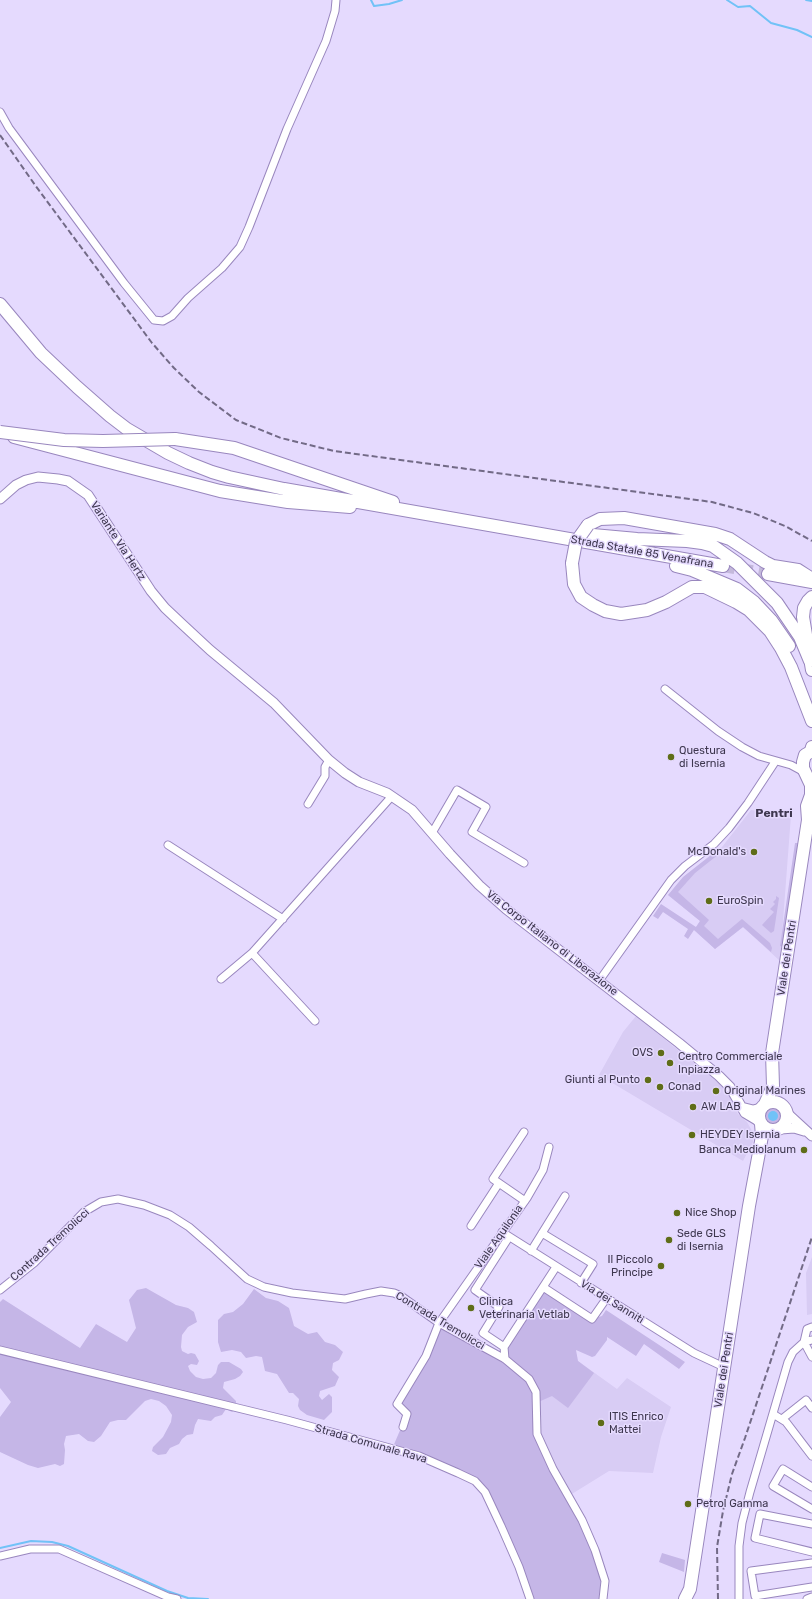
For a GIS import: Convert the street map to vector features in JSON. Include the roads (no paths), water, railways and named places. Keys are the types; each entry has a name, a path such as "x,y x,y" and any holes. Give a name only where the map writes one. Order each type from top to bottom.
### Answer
{"main road":[{"path":"0,304 41,353 77,387 127,429 189,463 230,477 284,489 538,533 570,532 637,539 694,542 713,546 727,554 777,602 800,637 811,666"},
{"path":"0,432 158,476 253,498 421,513"},
{"path":"0,432 64,440 103,441 175,439 234,448 396,502 440,510 453,519"},
{"path":"812,579 798,570 773,566 730,540 715,534 624,518 600,519 588,525 576,542 572,563 574,584 581,597 604,611 621,614 647,610 666,602 692,587 705,587 749,610 770,631 781,648 791,666 812,721"},
{"name":"Strada Statale 85 Venafrana","path":"538,533 723,566"},
{"path":"587,542 612,553 658,561 692,570 737,589 754,602 771,620 789,645 803,675 808,690 812,712"},
{"path":"768,574 812,582"},
{"path":"811,666 803,617 804,608 812,597"},
{"name":"Viale dei Pentri","path":"786,1111 773,1086 772,1053 810,821 807,806 811,795 811,785 803,762 810,752"},
{"name":"Viale dei Pentri","path":"763,1106 773,1086"},
{"path":"776,1102 786,1111 787,1121 779,1130 768,1130 760,1123 759,1114 763,1106 776,1102"},
{"name":"Viale dei Pentri","path":"689,1596 748,1210 762,1136 760,1123"},
{"name":"Viale dei Pentri","path":"759,1152 766,1141 779,1130"}],"street":[{"path":"0,112 9,128 129,289 154,320 163,321 172,316 188,298 222,268 240,247 287,129 326,41 335,11 336,0"},
{"name":"Variante Via Hertz","path":"0,499 26,480 38,477 58,479 79,488 88,495 98,507 141,577 165,608"},
{"name":"Via Corpo Italiano di Liberazione","path":"165,608 210,650 274,703 329,760 359,782 392,796 412,810 479,885 506,909 679,1043 719,1076 730,1087 745,1113 760,1123"},
{"path":"665,689 732,740 759,756 791,765 806,773"},
{"path":"791,765 798,764 810,752"},
{"path":"308,804 325,776 325,767 329,760"},
{"path":"599,981 671,880 685,866 714,844 729,828 741,814 776,762"},
{"path":"432,833 457,790 486,807 472,832 524,863"},
{"path":"221,979 252,953 392,796"},
{"path":"168,845 283,919"},
{"path":"252,953 315,1022"},
{"path":"740,1106 753,1110 763,1106"},
{"path":"786,1111 809,1134"},
{"path":"779,1130 794,1128 809,1134"},
{"path":"524,1132 493,1179 525,1201"},
{"name":"Viale Aquilonia","path":"403,1427 408,1414 397,1404 426,1356 438,1323 525,1201 543,1170 549,1147"},
{"path":"471,1226 499,1183"},
{"path":"531,1251 565,1196"},
{"name":"Contrada Tremolicci","path":"2,1286 34,1263 84,1212 101,1202 118,1199 144,1205 170,1215 189,1227 247,1278 264,1287 292,1293 345,1300 381,1291 394,1293 438,1323 505,1359 529,1379 536,1392 537,1434 553,1469 582,1520 595,1550 605,1581 603,1599"},
{"name":"Via dei Sanniti","path":"502,1232 606,1299 694,1353 724,1367"},
{"path":"542,1232 593,1264 581,1283"},
{"path":"504,1347 482,1333 499,1307 475,1290 509,1237"},
{"path":"505,1359 504,1347 556,1267"},
{"path":"543,1287 592,1319 606,1299"},
{"path":"812,1327 807,1329 812,1357"},
{"path":"739,1599 739,1546 742,1523 788,1362 793,1352 808,1341"},
{"name":"Strada Comunale Rava","path":"0,1350 253,1411 418,1456 475,1481 485,1492 502,1526 530,1599"},
{"path":"782,1419 806,1400 812,1408"},
{"path":"773,1414 786,1422 812,1456"},
{"path":"812,1487 783,1469 773,1486 812,1509"},
{"path":"812,1524 760,1514 755,1538 812,1552"},
{"path":"0,1556 30,1549 59,1549 168,1597 176,1599"},
{"path":"812,1563 751,1571 755,1596 812,1587"},
{"path":"807,1599 812,1596"}],"water":[{"path":"773,1111 778,1116 773,1121 768,1116"}],"waterway":[{"path":"371,0 374,6 402,0"},
{"path":"727,0 738,7 750,6 771,23 797,30 812,37"},
{"path":"806,0 812,1"},
{"path":"0,1548 31,1541 52,1542 68,1546 167,1591 188,1598 208,1599"}],"tunnel":[{"path":"723,566 768,574"}],"railway":[{"path":"0,135 35,185 152,343 174,368 199,392 236,420 281,438 334,451 712,502 753,513 785,526 812,541"},
{"path":"718,1599 717,1547 723,1511 732,1474 812,1237"}],"place":[{"name":"Questura di Isernia","path":"671,757"},
{"name":"McDonald's","path":"754,852"},
{"name":"EuroSpin","path":"709,901"},
{"name":"OVS","path":"661,1053"},
{"name":"Centro Commerciale Inpiazza","path":"670,1063"},
{"name":"Giunti al Punto","path":"648,1080"},
{"name":"Conad","path":"660,1087"},
{"name":"Original Marines","path":"716,1091"},
{"name":"AW LAB","path":"693,1107"},
{"name":"HEYDEY Isernia","path":"692,1135"},
{"name":"Banca Mediolanum","path":"804,1150"},
{"name":"Nice Shop","path":"677,1213"},
{"name":"Sede GLS di Isernia","path":"669,1240"},
{"name":"Il Piccolo Principe","path":"661,1266"},
{"name":"Clinica Veterinaria Vetlab","path":"471,1308"},
{"name":"ITIS Enrico Mattei","path":"601,1423"},
{"name":"Petrol Gamma","path":"688,1504"}],"district":[{"name":"Pentri","path":"774,814"}]}
